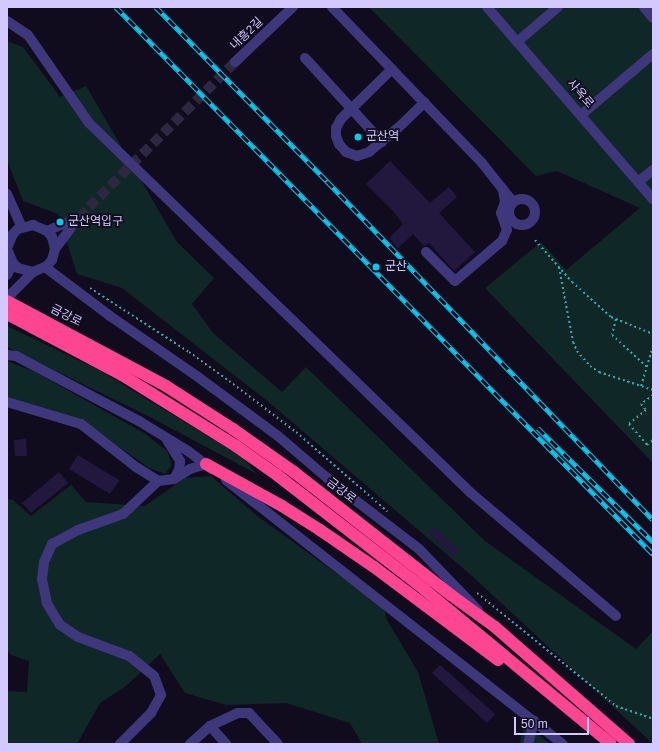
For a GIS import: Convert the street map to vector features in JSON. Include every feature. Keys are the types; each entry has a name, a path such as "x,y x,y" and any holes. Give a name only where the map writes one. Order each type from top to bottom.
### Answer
{"highway":[{"name":"금강로","path":"7,300 16,315 122,375 236,446 277,475 425,590 611,744"},
{"name":"금강로","path":"16,315 159,382 233,429 294,472 451,595 495,627 629,744"},
{"path":"206,464 282,506 374,567 607,744"}],"street":[{"name":"내흥2길","path":"236,62 293,7"},
{"path":"332,7 482,163 513,202"},
{"name":"사옥로","path":"486,7 653,199"},
{"path":"517,42 558,7"},
{"path":"644,7 653,18"},
{"path":"7,21 28,35 89,123 471,493 616,616"},
{"path":"580,115 653,54"},
{"path":"306,58 382,142"},
{"path":"392,69 341,119 336,128 336,136 339,144 346,152 357,156 369,152 425,102"},
{"path":"638,182 653,170"},
{"path":"426,252 455,281 502,241 507,230 501,213 505,202 503,189"},
{"path":"7,194 22,227"},
{"path":"33,272 18,268 13,263 8,245 13,234 22,227 33,225 47,231 52,237 55,249"},
{"path":"7,300 33,272 46,267 52,260 55,249 67,226 47,231"},
{"path":"7,275 13,263"},
{"path":"46,267 110,316 198,376 278,436 333,483 419,549 495,627"},
{"path":"7,354 16,356 63,380 164,436 206,464 563,744"},
{"path":"7,402 81,424 136,467 158,480 174,479 190,469 206,464"},
{"path":"164,436 180,462 179,470 174,479"},
{"path":"120,744 151,712 161,695 154,676 130,656 78,638 60,625 48,603 42,579 44,562 52,544 78,530 123,514 158,480"},
{"path":"190,744 210,726 238,713 249,713 278,744"},
{"path":"528,744 534,721"},
{"path":"210,726 226,744"}],"path":[{"path":"535,240 572,282 600,308 616,319 653,334"},
{"path":"559,267 573,342 577,352 590,366 599,372 653,390"},
{"path":"616,319 612,335 647,367"},
{"path":"641,386 653,346"},
{"path":"653,394 641,404 646,410 629,424 647,445 653,440"}],"green space":[{"path":"369,7 653,7 653,463 485,288 541,242 566,270 640,208 557,171 536,176"},
{"path":"7,41 23,47 60,97 86,86 177,242 214,278 192,304 213,333 282,392 306,367 485,541 636,649 653,631 653,744 471,575 271,404 122,288 77,274 58,214 23,201 7,160"},
{"path":"7,326 99,370 242,457 257,474 148,416 7,347"},
{"path":"7,361 35,372 144,433 167,451 172,465 165,474 149,468 85,423 7,399"},
{"path":"211,476 256,515 384,608 387,620 418,672 439,744 362,744 350,723 286,703 226,705 185,693 160,654 126,686 100,703 77,744 7,744 7,691 27,692 29,661 11,655 7,651 7,499 13,500 31,516 71,485 86,502 145,506 185,478"},
{"path":"525,724 550,744 519,744"}],"building":[{"path":"390,161 430,203 449,187 457,197 439,213 475,252 454,271 429,243 424,246 413,234 398,248 389,238 403,224 394,212 366,184"},
{"path":"26,439 27,456 15,456 14,440"},
{"path":"78,455 119,480 110,494 69,469"},
{"path":"59,472 68,483 31,513 22,503"},
{"path":"434,527 459,550 453,557 428,533"},
{"path":"440,665 495,714 487,723 432,673"}],"tunnel":[{"path":"70,229 89,207 235,62"}],"railway":[{"path":"116,7 653,554"},
{"path":"156,7 327,181 653,520"},
{"path":"538,428 653,542"}],"place":[{"name":"군산역","path":"358,137"},
{"name":"군산역입구","path":"60,222"},
{"name":"군산","path":"376,267"}]}
